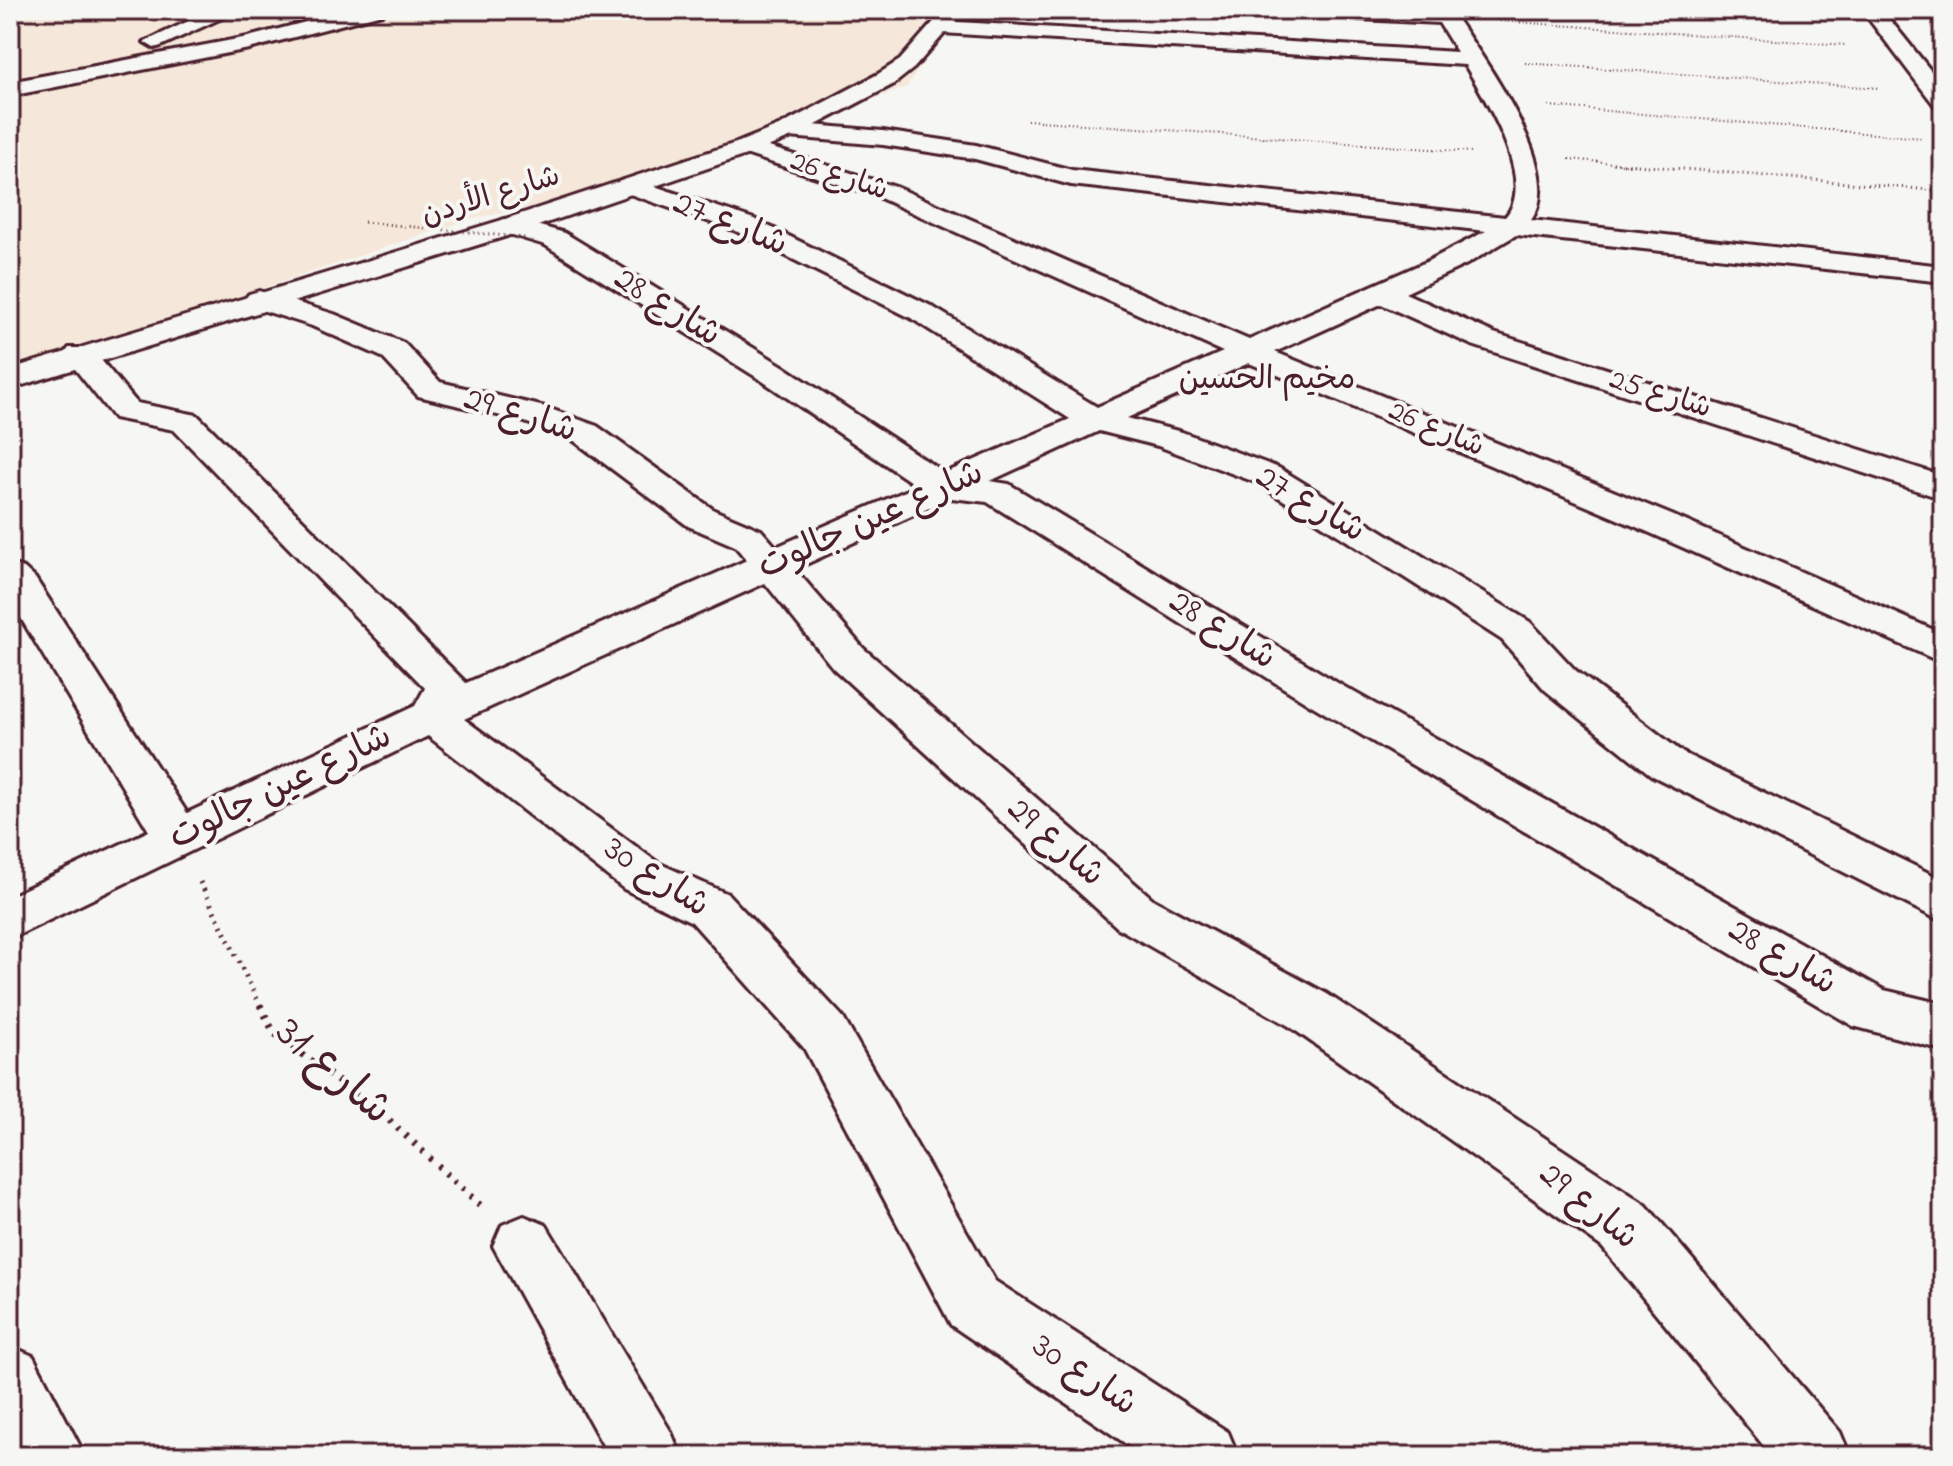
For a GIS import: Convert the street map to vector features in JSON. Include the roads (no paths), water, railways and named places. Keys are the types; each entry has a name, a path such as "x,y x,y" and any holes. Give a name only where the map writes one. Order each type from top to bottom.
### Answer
{"main road":[{"path":"73,76 229,10"},
{"path":"10,89 249,43 375,10"},
{"path":"1301,10 1443,14"},
{"path":"1872,10 1935,86"},
{"name":"شارع عين جالوت","path":"10,919 431,716 1381,293 1457,257 1510,226 1524,212 1531,196 1522,155 1471,59 1443,14"},
{"path":"939,16 1471,59"},
{"name":"شارع الأردن","path":"10,379 259,300 519,232 747,147 789,130 886,79 907,64 939,16"},
{"name":"شارع الأردن","path":"10,359 530,203 761,126 812,102 863,72 911,26 939,16"},
{"path":"789,130 883,138 976,152 1071,177 1943,274"},
{"name":"شارع 26","path":"747,147 887,192 1249,352 1661,524 1943,650"},
{"name":"شارع 27","path":"633,187 745,225 921,312 1097,421 1170,439 1267,475 1516,631 1543,657 1547,668 1560,680 1667,764 1943,902"},
{"name":"شارع 28","path":"519,232 555,239 772,373 942,487 996,492 1326,695 1872,1010 1943,1027"},
{"name":"شارع 25","path":"1381,293 1483,339 1943,488"},
{"name":"شارع 29","path":"259,300 323,320 393,350 429,389 533,414 585,433 701,518 748,538 848,658 1136,914 1308,1010 1412,1078 1624,1226 1816,1456"},
{"path":"80,355 126,411 185,422 225,465 275,509 447,686 431,716"},
{"path":"10,576 21,586 178,838"},
{"name":"شارع 30","path":"431,716 641,876 710,908 823,1032 973,1303 1204,1456"},
{"path":"524,1246 647,1456"},
{"path":"10,1379 51,1456"}],"district":[{"name":"مخيم الحسين","path":"1267,380"}]}
